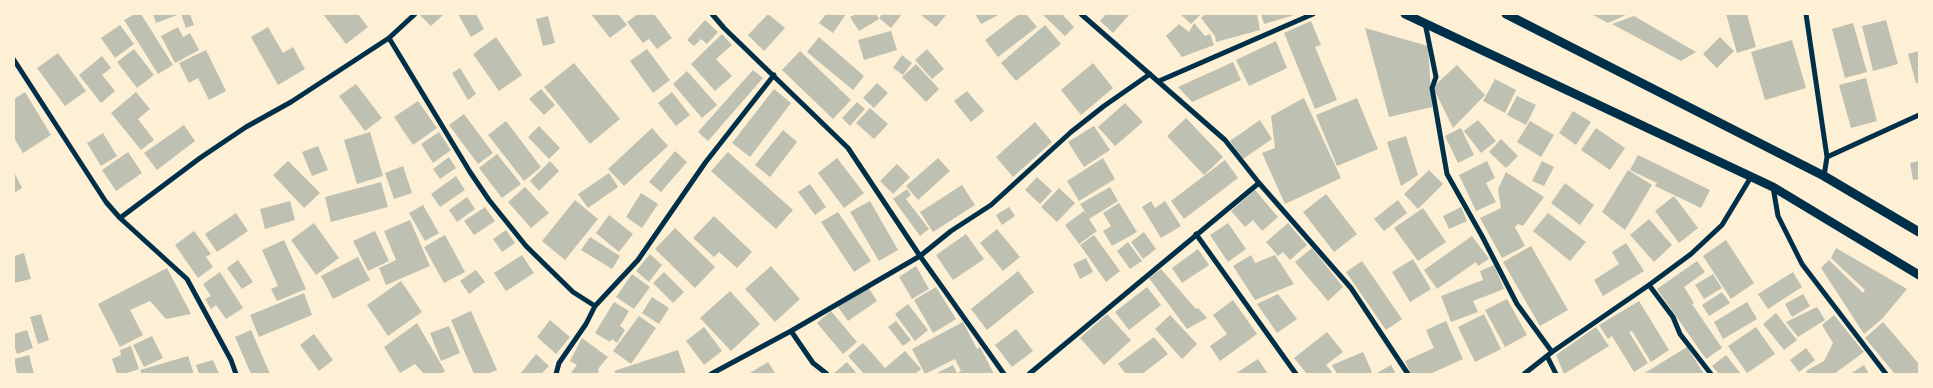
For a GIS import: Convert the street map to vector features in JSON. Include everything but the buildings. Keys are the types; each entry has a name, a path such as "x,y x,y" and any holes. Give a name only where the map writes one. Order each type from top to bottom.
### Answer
{"street":[{"path":"120,218 246,126 291,102 389,38 415,14"},
{"path":"712,14 724,28 848,148 920,256 1004,374"},
{"path":"1081,14 1225,140 1259,183 1351,288 1408,374"},
{"path":"1159,81 1313,14"},
{"path":"1405,14 1773,187 1919,275"},
{"path":"1506,14 1824,176 1919,232"},
{"path":"1806,14 1827,157 1824,176"},
{"path":"1425,22 1436,77 1432,88 1447,174 1517,304 1552,352"},
{"path":"389,38 489,200 526,246 573,292 595,306"},
{"path":"14,60 106,202 120,218 187,279 231,360 236,374"},
{"path":"711,374 791,331 920,256 951,230 991,205 1071,132 1150,74"},
{"path":"556,374 559,364 586,324 595,306 638,260 705,163 774,75"},
{"path":"1827,157 1919,115"},
{"path":"1524,374 1552,352 1691,254 1722,225 1751,177"},
{"path":"1029,374 1259,183"},
{"path":"1773,187 1778,216 1802,264 1886,374"},
{"path":"1196,234 1296,374"},
{"path":"1649,285 1673,317 1680,334 1712,374"},
{"path":"791,331 813,363 827,374"},
{"path":"1547,356 1556,374"}]}
